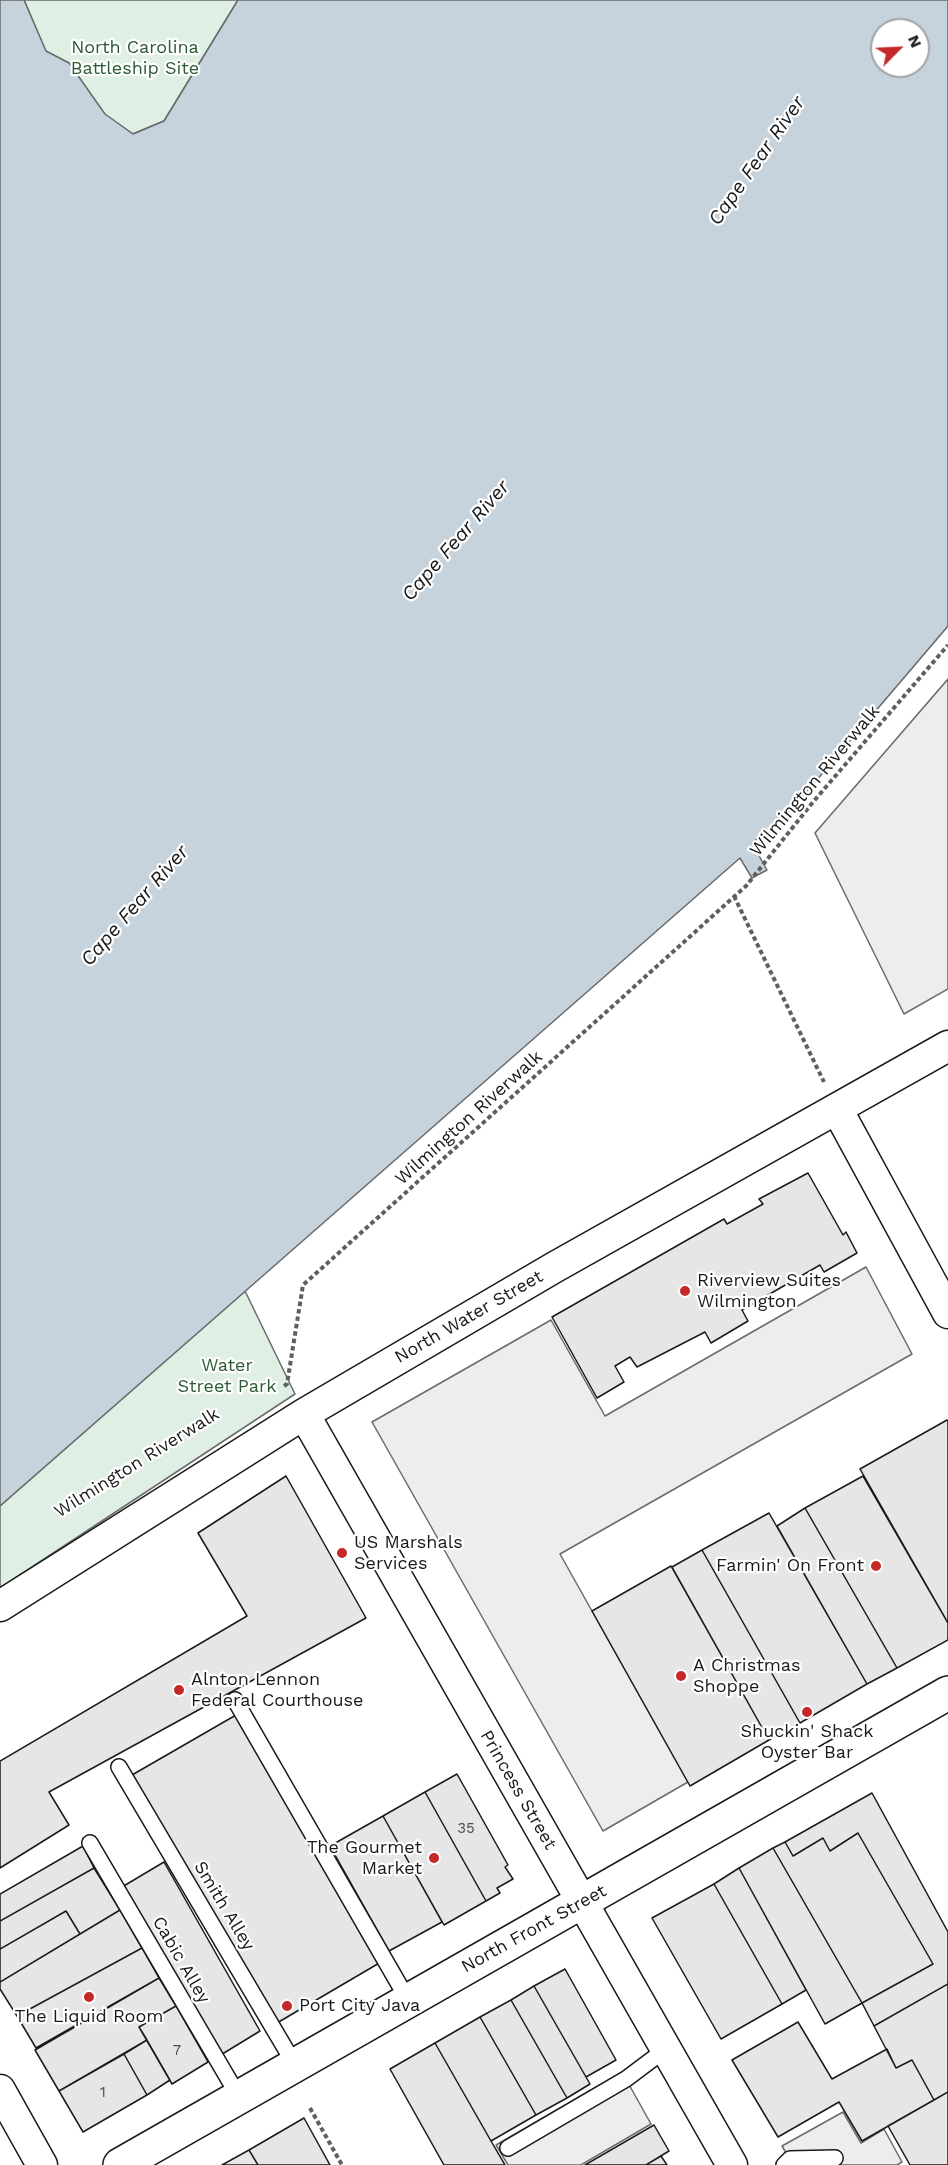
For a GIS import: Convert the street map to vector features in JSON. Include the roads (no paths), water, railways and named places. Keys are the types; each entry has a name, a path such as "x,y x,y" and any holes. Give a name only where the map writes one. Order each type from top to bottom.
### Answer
{"main road":[{"name":"North Front Street","path":"120,2165 948,1693"}],"street":[{"name":"North Water Street","path":"0,1606 304,1414 555,1266 948,1046"},
{"path":"837,1109 948,1312"},
{"name":"Princess Street","path":"304,1414 732,2165"},
{"path":"0,2090 42,2165"}],"lane":[{"path":"235,1700 408,2000"},
{"name":"Smith Alley","path":"119,1767 295,2065"},
{"name":"Cabic Alley","path":"90,1843 239,2097"},
{"path":"508,2148 626,2079 666,2049"},
{"path":"784,2165 790,2159 835,2158"}],"water":[{"name":"Cape Fear River","path":"0,0 24,0 46,51 69,63 105,114 133,134 164,121 238,0 948,0 948,626 787,815 752,843 767,870 752,878 740,858 0,1506"}],"place":[{"name":"Riverview Suites Wilmington","path":"685,1291"},
{"name":"US Marshals Services","path":"342,1553"},
{"name":"Farmin' On Front","path":"876,1566"},
{"name":"A Christmas Shoppe","path":"681,1676"},
{"name":"Alnton Lennon Federal Courthouse","path":"179,1690"},
{"name":"Shuckin' Shack Oyster Bar","path":"807,1712"},
{"name":"The Gourmet Market","path":"434,1858"},
{"name":"The Liquid Room","path":"89,1997"},
{"name":"Port City Java","path":"287,2006"}],"park label":[{"name":"North Carolina Battleship Site","path":"135,58"},
{"name":"Water Street Park","path":"227,1376"}]}
